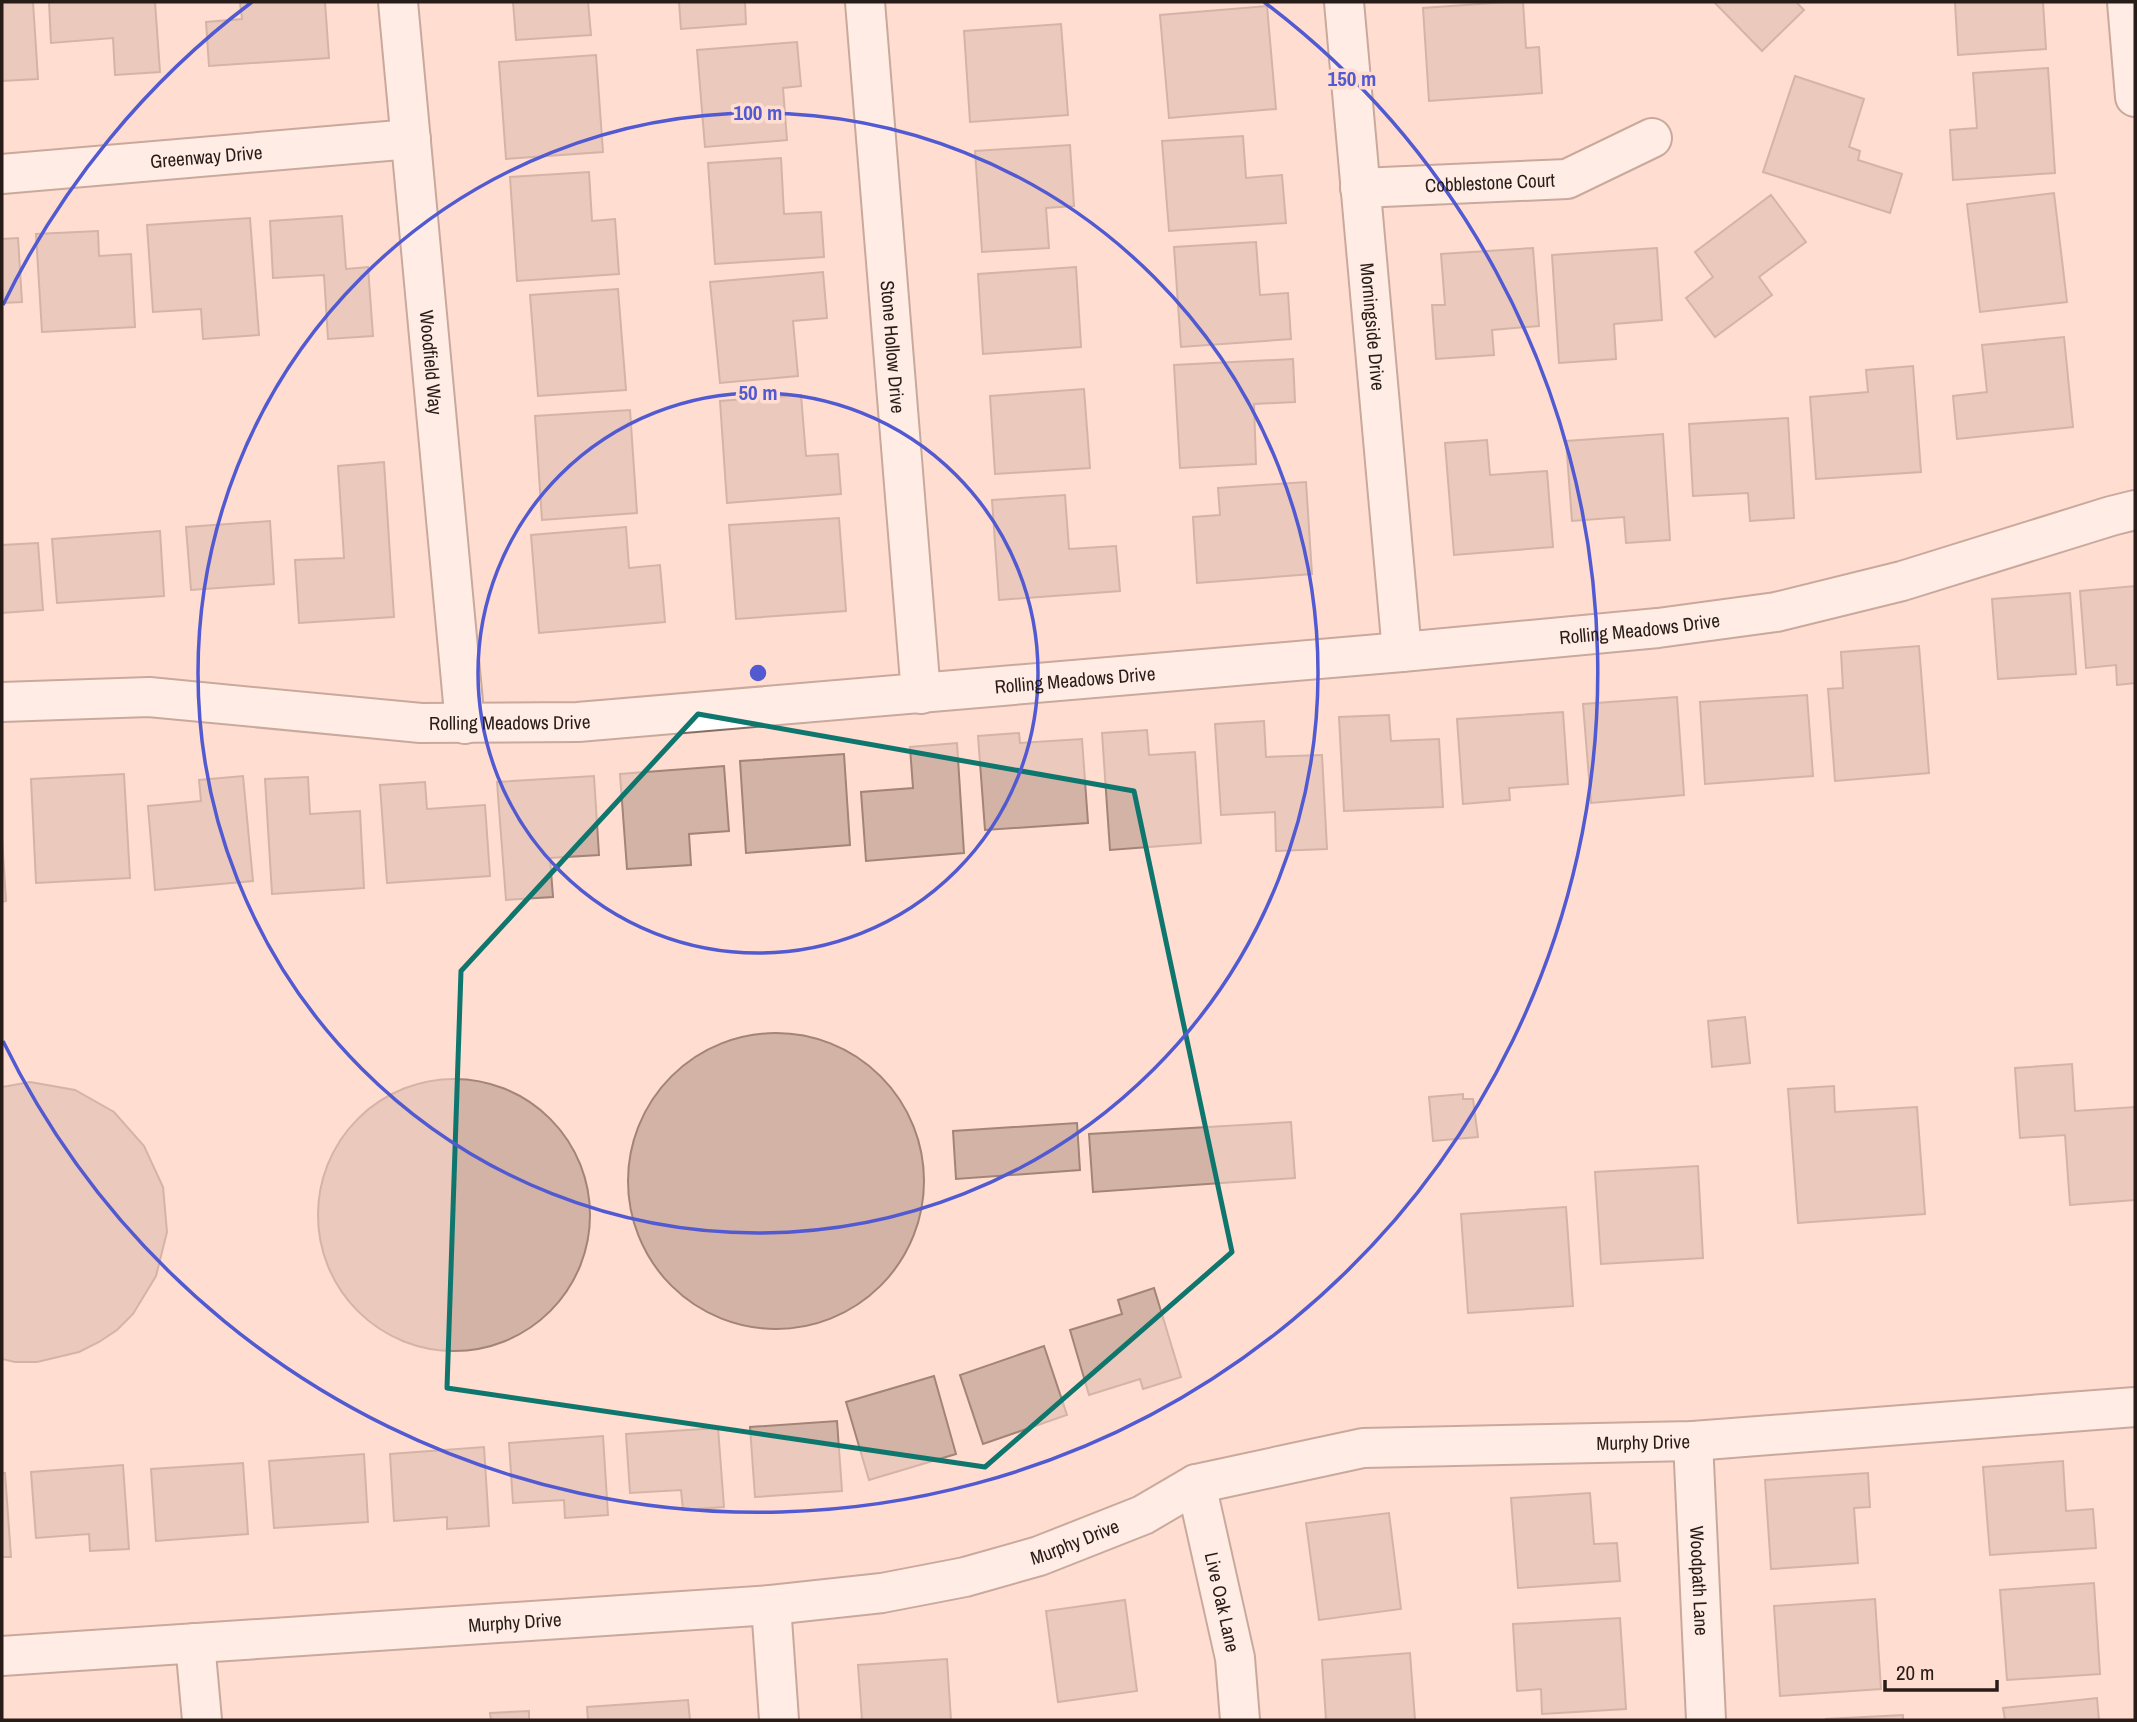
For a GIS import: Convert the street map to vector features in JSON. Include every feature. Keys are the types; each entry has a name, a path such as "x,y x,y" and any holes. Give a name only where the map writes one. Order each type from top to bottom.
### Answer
{"street":[{"name":"Woodfield Way","path":"398,2 464,724"},
{"name":"Stone Hollow Drive","path":"865,2 921,694"},
{"name":"Morningside Drive","path":"1344,2 1402,652"},
{"path":"2127,2 2135,97"},
{"name":"Cobblestone Court","path":"1360,188 1567,179 1652,138"},
{"name":"Greenway Drive","path":"2,174 411,139"},
{"name":"Rolling Meadows Drive","path":"2,702 149,697 421,723 578,722 1402,652 1658,628 1776,612 1902,580 2135,510"},
{"name":"Murphy Drive","path":"2,1656 771,1605 882,1593 965,1577 1039,1556 1143,1516 1196,1484 1363,1448 1693,1441 2135,1407"},
{"name":"Woodpath Lane","path":"1693,1441 1706,1720"},
{"name":"Live Oak Lane","path":"1196,1484 1235,1658 1240,1720"},
{"path":"771,1605 779,1720"},
{"path":"195,1643 202,1720"}],"highlighted area":[{"path":"698,714 1134,791 1232,1252 985,1467 447,1388 461,971"}],"building":[{"path":"2,2 33,2 38,79 2,81"},
{"path":"49,2 155,2 160,72 115,75 113,38 51,43"},
{"path":"240,2 325,2 329,58 209,66 206,22 242,19"},
{"path":"513,2 588,2 591,35 516,40"},
{"path":"679,2 745,2 746,24 681,29"},
{"path":"1523,2 1526,48 1539,47 1542,93 1429,101 1423,8"},
{"path":"1714,2 1796,2 1804,10 1762,51"},
{"path":"1955,2 2043,2 2046,49 1958,55"},
{"path":"1267,6 1276,109 1169,118 1160,15"},
{"path":"1061,24 1068,115 970,122 964,31"},
{"path":"797,42 801,86 783,88 787,140 705,147 697,50"},
{"path":"596,55 603,152 506,159 499,62"},
{"path":"2048,68 2055,173 1953,180 1950,130 1977,128 1973,73"},
{"path":"1795,76 1864,99 1849,147 1860,151 1858,160 1902,174 1890,213 1763,172"},
{"path":"1243,136 1246,178 1282,175 1286,223 1169,231 1162,141"},
{"path":"1070,145 1074,206 1046,208 1049,248 982,252 975,151"},
{"path":"781,158 784,214 821,212 824,257 715,264 708,163"},
{"path":"589,172 592,221 615,219 619,274 517,281 510,177"},
{"path":"2054,193 2067,302 1980,312 1967,204"},
{"path":"1771,195 1806,242 1759,277 1772,295 1715,337 1686,298 1713,277 1695,252"},
{"path":"342,216 346,269 368,267 373,336 328,339 324,275 273,278 270,221"},
{"path":"250,218 259,335 203,339 201,309 153,312 147,225"},
{"path":"98,231 99,256 131,254 135,327 42,332 36,234"},
{"path":"18,238 22,302 2,303 2,239"},
{"path":"1256,242 1260,295 1288,293 1291,339 1181,347 1174,247"},
{"path":"1533,248 1539,326 1492,330 1494,355 1436,359 1432,305 1445,305 1441,254"},
{"path":"1657,248 1662,320 1614,324 1616,359 1559,363 1552,255"},
{"path":"1076,267 1081,347 983,354 978,274"},
{"path":"823,272 827,318 793,321 798,376 720,383 710,282"},
{"path":"618,289 626,390 538,396 530,295"},
{"path":"2064,337 2073,427 1957,439 1953,396 1987,392 1982,345"},
{"path":"1293,359 1295,402 1254,404 1256,464 1180,468 1174,365"},
{"path":"1913,366 1921,472 1816,479 1810,397 1868,392 1866,370"},
{"path":"1084,389 1090,468 995,474 990,396"},
{"path":"801,395 806,456 838,454 841,494 727,503 720,401"},
{"path":"630,410 637,513 542,520 535,416"},
{"path":"1788,418 1794,518 1750,521 1748,493 1693,496 1689,424"},
{"path":"1663,434 1670,540 1626,543 1624,517 1572,521 1566,441"},
{"path":"1487,440 1490,475 1547,471 1553,547 1454,555 1445,443"},
{"path":"384,462 394,617 299,623 295,560 344,558 338,466"},
{"path":"1306,482 1312,574 1197,583 1193,517 1220,515 1218,488"},
{"path":"1065,495 1069,549 1116,546 1120,591 999,600 992,500"},
{"path":"839,518 846,611 736,619 729,525"},
{"path":"270,521 274,584 191,590 186,527"},
{"path":"626,527 629,568 660,565 665,622 539,633 531,535"},
{"path":"160,531 164,596 57,603 52,539"},
{"path":"38,543 43,610 2,613 2,545"},
{"path":"2135,586 2135,683 2117,685 2116,665 2086,668 2080,591"},
{"path":"2070,593 2076,674 1998,679 1992,599"},
{"path":"1919,646 1929,773 1835,781 1828,689 1843,688 1841,652"},
{"path":"1807,695 1813,776 1705,784 1700,702"},
{"path":"1677,697 1684,795 1591,803 1583,704"},
{"path":"1563,712 1568,784 1509,788 1510,800 1463,804 1457,719"},
{"path":"1389,715 1391,741 1439,739 1443,807 1344,811 1339,717"},
{"path":"1264,721 1266,757 1322,755 1327,849 1276,851 1275,812 1221,815 1215,724"},
{"path":"1147,730 1149,755 1195,752 1201,843 1110,850 1102,733"},
{"path":"1019,733 1020,743 1082,739 1088,823 985,830 978,736"},
{"path":"957,743 964,853 866,861 861,792 913,788 910,747"},
{"path":"844,754 850,845 746,853 740,761"},
{"path":"724,766 729,831 689,834 691,865 627,869 620,774"},
{"path":"124,774 130,878 36,883 31,779"},
{"path":"243,776 253,881 155,890 148,806 201,801 199,780"},
{"path":"594,776 599,855 550,858 553,897 506,900 497,782"},
{"path":"308,777 310,814 360,811 364,888 272,894 265,779"},
{"path":"425,782 427,809 485,805 490,876 387,883 380,785"},
{"path":"2,838 6,901 2,902"},
{"path":"1745,1017 1750,1063 1712,1067 1708,1021"},
{"path":"776,1033 805,1036 846,1051 870,1067 890,1087 906,1111 917,1138 924,1181 921,1210 906,1251 890,1275 870,1295 846,1311 819,1322 776,1329 747,1326 706,1311 682,1295 662,1275 646,1251 635,1224 628,1181 631,1152 646,1111 662,1087 682,1067 706,1051 733,1040"},
{"path":"2072,1064 2075,1111 2135,1107 2135,1200 2070,1205 2065,1135 2020,1138 2015,1068"},
{"path":"441,1079 467,1079 506,1089 530,1102 550,1119 567,1139 580,1163 588,1188 588,1242 580,1267 567,1291 550,1311 530,1328 506,1341 481,1349 441,1351 414,1345 390,1335 368,1320 349,1301 334,1279 324,1255 318,1228 318,1202 324,1175 334,1151 349,1129 368,1110 390,1095 414,1085"},
{"path":"30,1082 75,1090 114,1112 144,1146 163,1187 167,1232 156,1276 133,1314 117,1330 79,1352 37,1362 15,1362 2,1359 2,1087"},
{"path":"1834,1086 1835,1112 1917,1107 1925,1214 1798,1223 1788,1089"},
{"path":"1463,1094 1463,1099 1473,1099 1478,1137 1433,1141 1429,1097"},
{"path":"1291,1122 1295,1178 1093,1192 1089,1134"},
{"path":"1077,1123 1080,1170 956,1179 953,1131"},
{"path":"1698,1166 1703,1258 1601,1264 1595,1172"},
{"path":"1566,1207 1573,1306 1468,1313 1461,1214"},
{"path":"1154,1288 1181,1377 1143,1389 1140,1379 1089,1395 1070,1330 1122,1314 1118,1300"},
{"path":"1044,1346 1067,1415 983,1444 960,1375"},
{"path":"934,1376 956,1454 869,1480 846,1402"},
{"path":"837,1421 842,1491 755,1497 750,1427"},
{"path":"718,1428 724,1507 683,1510 681,1490 630,1493 626,1434"},
{"path":"603,1436 608,1515 565,1518 564,1500 513,1503 509,1443"},
{"path":"484,1447 489,1526 447,1529 447,1517 394,1521 390,1454"},
{"path":"364,1454 368,1522 274,1528 269,1461"},
{"path":"2063,1461 2066,1511 2093,1509 2096,1548 1990,1555 1983,1467"},
{"path":"243,1463 248,1534 156,1541 151,1469"},
{"path":"123,1465 129,1549 90,1551 89,1534 36,1538 31,1472"},
{"path":"2,1473 5,1473 11,1557 2,1557"},
{"path":"1868,1473 1870,1507 1854,1508 1858,1563 1771,1569 1765,1480"},
{"path":"1590,1493 1594,1544 1617,1543 1620,1581 1518,1588 1511,1498"},
{"path":"1389,1513 1401,1609 1319,1620 1306,1523"},
{"path":"2094,1583 2100,1674 2007,1680 2000,1590"},
{"path":"1875,1599 1881,1689 1780,1696 1774,1606"},
{"path":"1125,1600 1137,1691 1058,1702 1046,1611"},
{"path":"1620,1618 1626,1709 1542,1714 1541,1689 1517,1691 1513,1624"},
{"path":"1410,1653 1415,1720 1326,1720 1322,1660"},
{"path":"947,1659 951,1720 862,1720 858,1665"},
{"path":"2097,1698 2099,1720 2005,1720 2003,1708"},
{"path":"688,1700 690,1720 588,1720 587,1707"},
{"path":"529,1711 529,1720 491,1720 490,1713"},
{"path":"1903,1715 1903,1720 1826,1720 1826,1719"}]}
